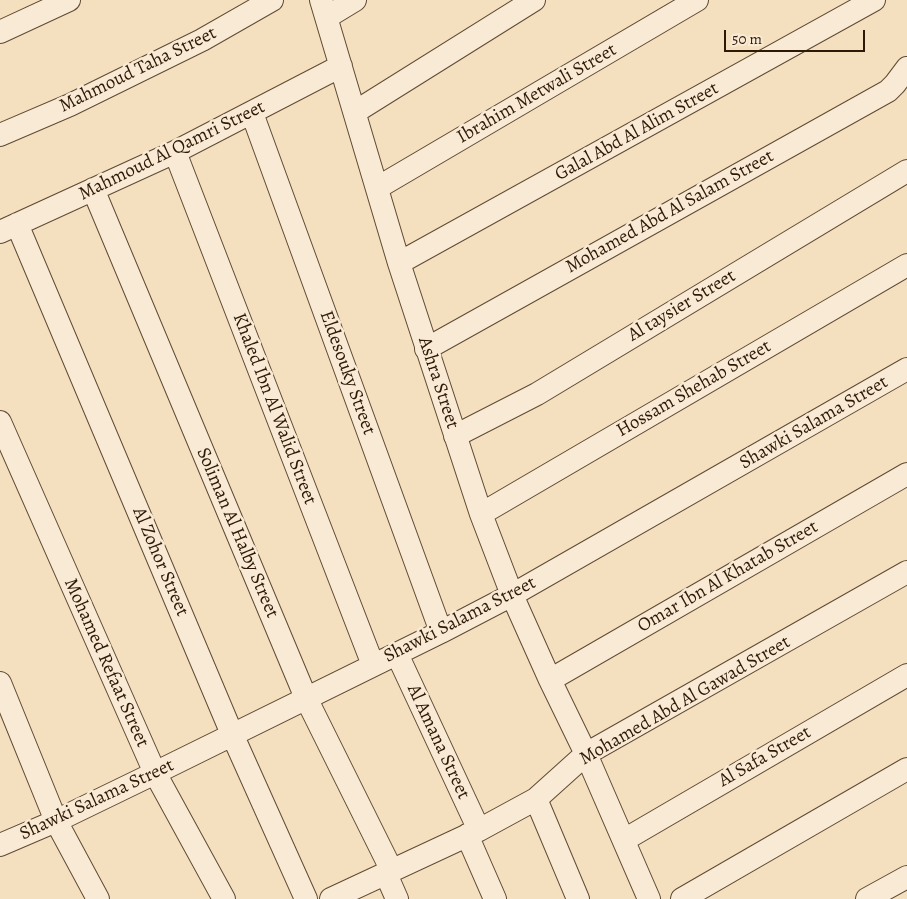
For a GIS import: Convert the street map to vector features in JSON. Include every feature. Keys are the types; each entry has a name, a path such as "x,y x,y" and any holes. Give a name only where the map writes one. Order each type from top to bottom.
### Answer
{"street":[{"path":"0,32 69,0"},
{"name":"Mahmoud Taha Street","path":"0,135 70,105 202,40 272,0"},
{"path":"324,8 355,0"},
{"path":"355,112 534,0"},
{"name":"Ibrahim Metwali Street","path":"377,188 697,0"},
{"name":"Galal Abd Al Alim Street","path":"399,264 874,0"},
{"name":"Ashra Street","path":"324,8 399,264 481,514 512,595 586,754 649,899"},
{"name":"Mahmoud Al Qamri Street","path":"8,228 175,152 341,66"},
{"name":"Mohamed Abd Al Salam Street","path":"426,349 888,91 907,68"},
{"name":"Eldesouky Street","path":"252,113 441,632"},
{"name":"Khaled Ibn Al Walid Street","path":"175,152 373,665"},
{"name":"Al taysier Street","path":"455,436 537,394 907,171"},
{"name":"Soliman Al Halby Street","path":"93,189 306,698 389,873 397,899"},
{"name":"Al Zohor Street","path":"8,228 306,899"},
{"name":"Hossam Shehab Street","path":"481,514 907,265"},
{"name":"Shawki Salama Street","path":"0,845 56,821 155,773 512,595 907,369"},
{"name":"Mohamed Refaat Street","path":"0,422 155,773 224,899"},
{"name":"Omar Ibn Al Khatab Street","path":"550,680 907,474"},
{"name":"Mohamed Abd Al Gawad Street","path":"331,899 473,833 536,799 586,754 907,572"},
{"name":"Al Amana Street","path":"397,654 473,833 495,899"},
{"name":"Al Safa Street","path":"624,840 907,675"},
{"path":"0,683 56,821 98,899"},
{"path":"682,899 907,769"},
{"path":"536,799 578,899"},
{"path":"867,899 907,876"}]}
